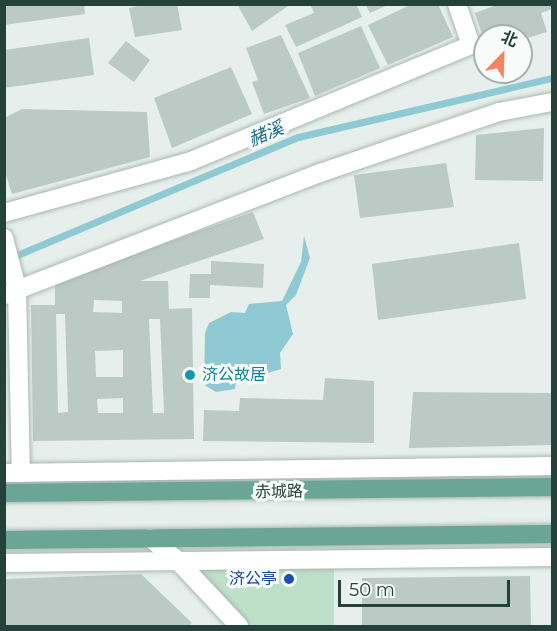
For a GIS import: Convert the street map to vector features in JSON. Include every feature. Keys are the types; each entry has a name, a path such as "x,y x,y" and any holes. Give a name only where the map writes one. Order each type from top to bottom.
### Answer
{"main road":[{"name":"赤城路","path":"4,493 552,487"},
{"path":"4,540 552,534"}],"street":[{"path":"4,213 191,161 471,45 457,4"},
{"path":"11,291 342,165 499,112 552,102"},
{"path":"4,238 11,291 13,473 552,466"},
{"path":"150,538 178,561 239,627"},
{"path":"4,563 552,557"}],"green space":[{"path":"334,559 334,626 239,626 178,561"}],"water":[{"path":"304,236 310,258 296,295 286,305 293,334 280,353 281,369 264,374 256,370 237,376 235,389 216,392 204,385 205,333 209,323 231,312 245,313 249,304 282,301 301,262"}],"building":[{"path":"4,4 84,4 85,14 4,25"},
{"path":"146,4 177,4 182,30 135,37 129,8"},
{"path":"237,4 291,4 252,31"},
{"path":"315,4 356,4 362,17 296,47 285,25 314,13 311,6"},
{"path":"365,4 390,4 370,13"},
{"path":"412,4 438,4 453,37 388,65 368,25"},
{"path":"499,4 552,4 552,9 541,13 547,32 533,36 533,24 479,24 475,13"},
{"path":"361,26 380,68 315,96 298,53"},
{"path":"281,35 310,98 264,114 252,82 258,80 246,48"},
{"path":"89,38 94,75 4,88 4,50"},
{"path":"126,41 150,60 134,82 108,63"},
{"path":"231,67 252,114 172,148 154,98"},
{"path":"22,109 147,112 150,157 12,194 4,169 4,118"},
{"path":"544,128 543,181 475,180 476,135"},
{"path":"446,163 454,207 360,218 354,175"},
{"path":"253,212 264,239 140,281 168,281 169,309 192,308 194,439 33,441 31,305 55,305 55,282","holes":["94,300 122,301 122,313 93,312","56,314 65,314 68,412 58,413","149,319 160,319 164,413 153,413","123,350 123,377 96,377 95,351","123,398 123,413 98,413 97,399"]},
{"path":"519,243 526,299 378,320 372,264"},
{"path":"211,261 264,264 263,288 210,285 210,298 189,298 190,274 211,274"},
{"path":"325,378 374,381 374,443 203,441 204,410 239,411 240,398 323,400"},
{"path":"413,392 552,393 552,445 409,448"},
{"path":"141,574 192,623 188,626 4,626 4,579"},
{"path":"530,576 531,626 362,626 362,578"}],"waterway":[{"name":"赭溪","path":"10,258 298,137 552,78"}],"place":[{"name":"济公故居","path":"190,375"},
{"name":"济公亭","path":"289,579"}]}
